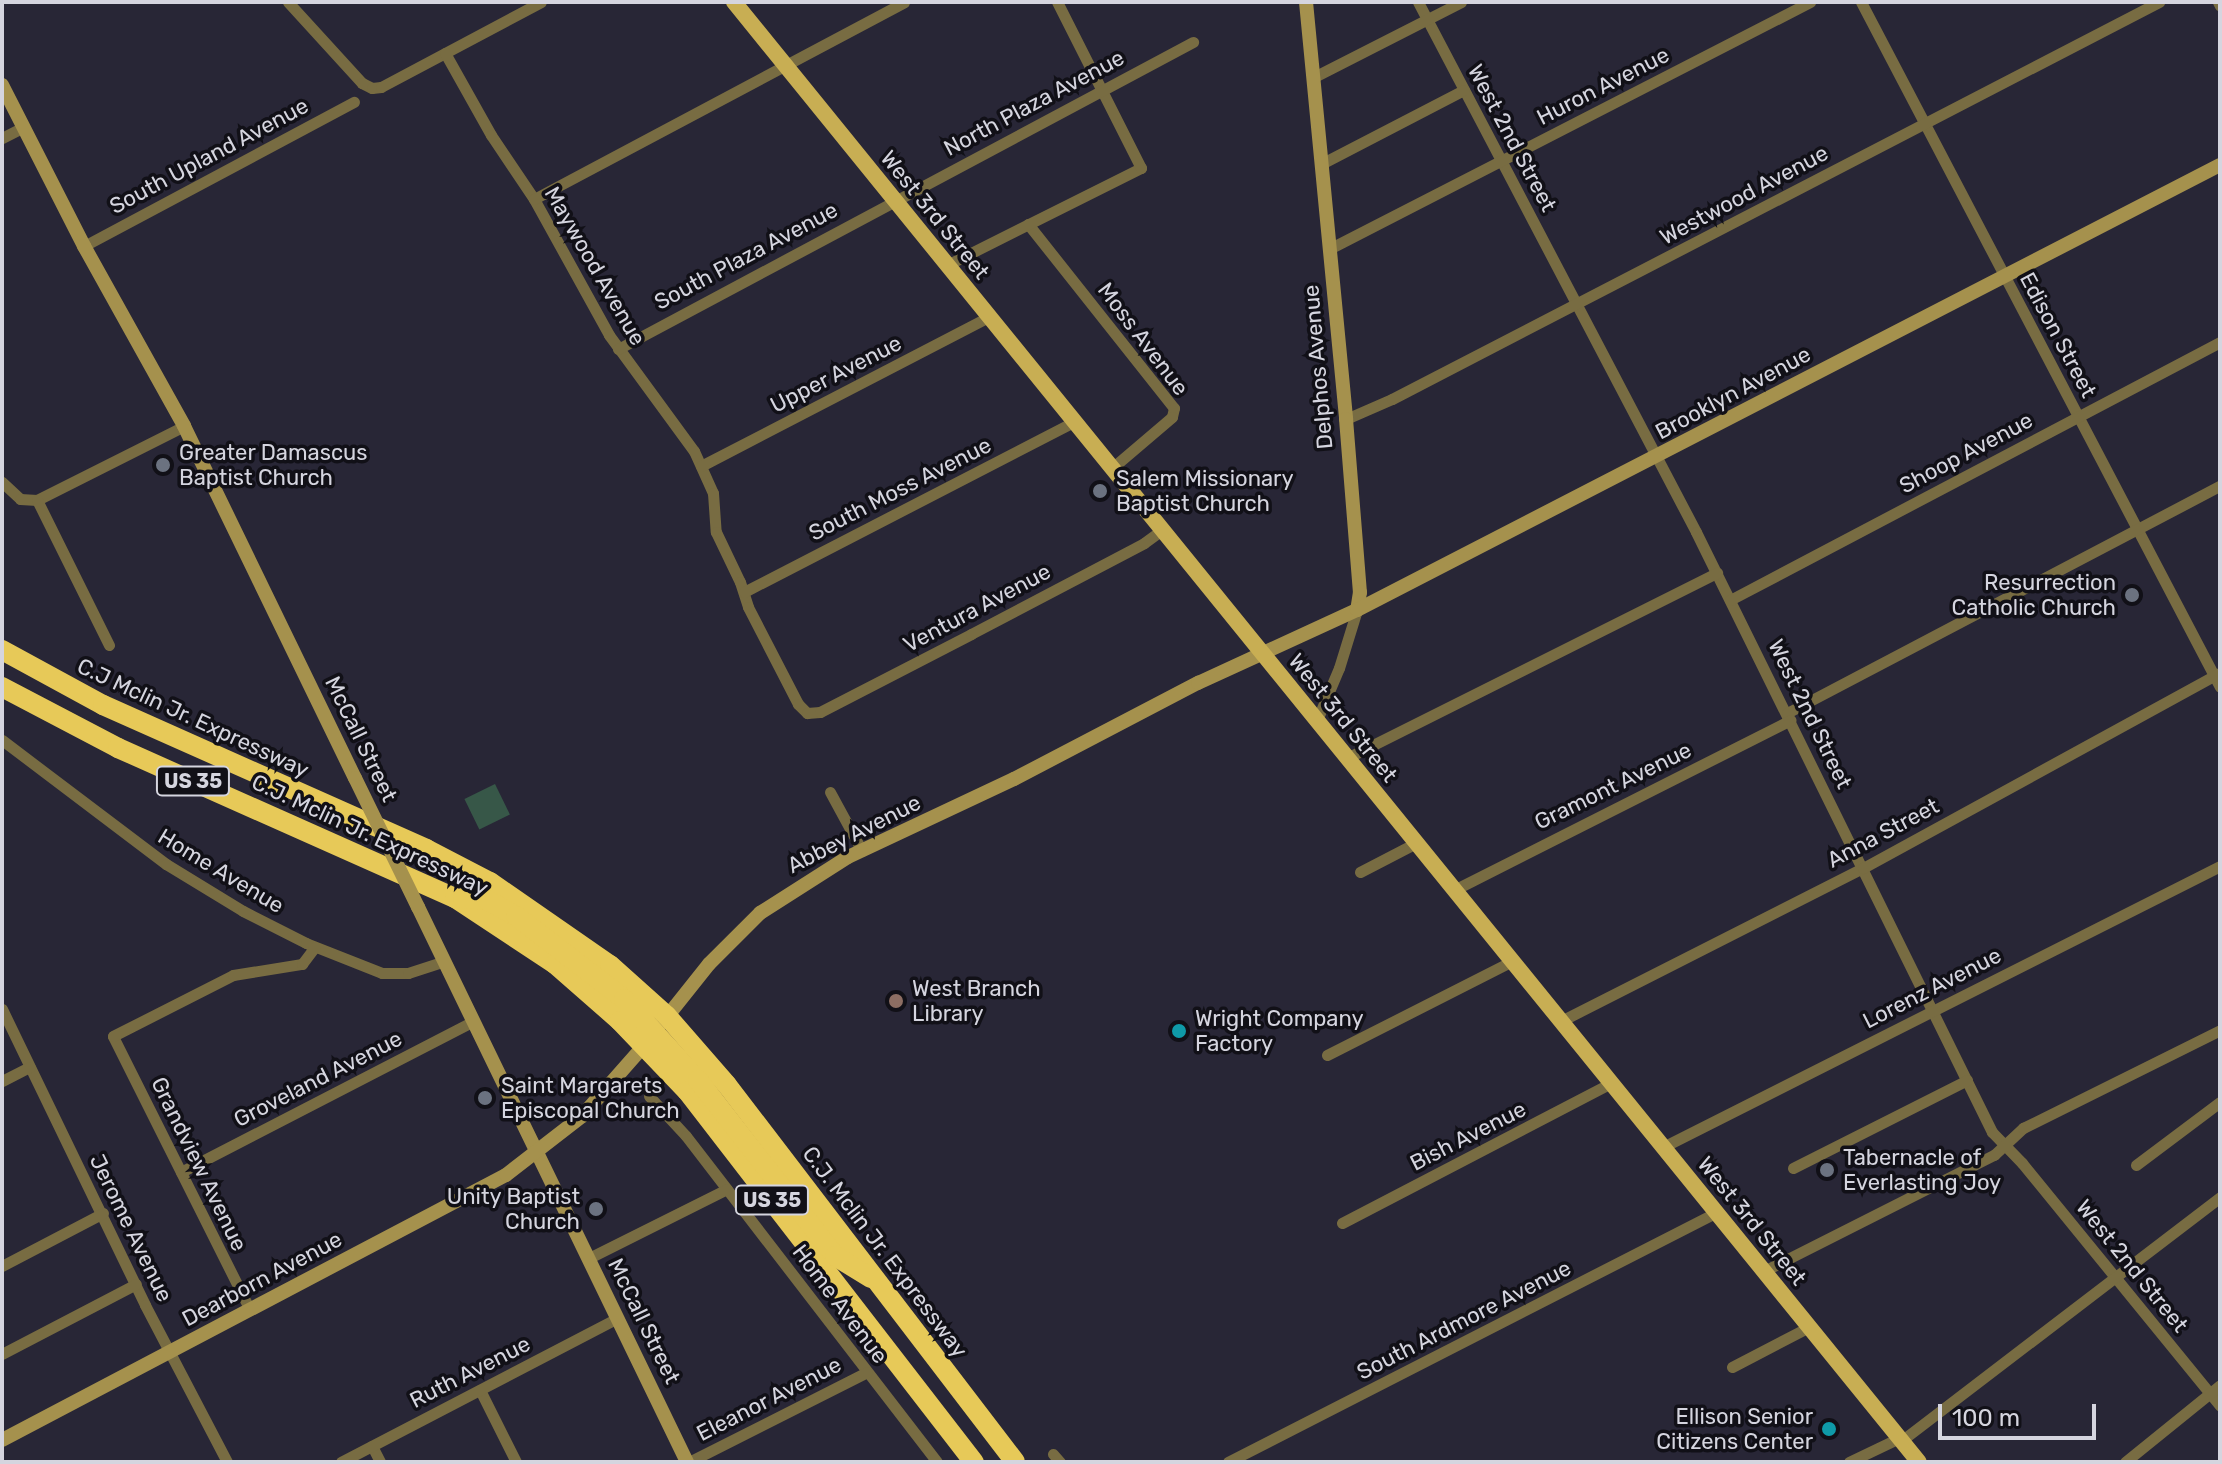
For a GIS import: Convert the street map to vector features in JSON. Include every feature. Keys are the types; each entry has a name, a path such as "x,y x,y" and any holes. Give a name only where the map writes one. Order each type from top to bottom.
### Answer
{"highway":[{"name":"C.J Mclin Jr. Expressway","path":"2,650 103,705 367,823"},
{"name":"C.J. Mclin Jr. Expressway","path":"2,687 118,748 455,898 487,900 516,916 585,966 656,1031 687,1091 974,1462"},
{"name":"C.J. Mclin Jr. Expressway","path":"367,823 490,882 537,911 610,965 656,1031 835,1256 878,1282 1015,1462"}],"main road":[{"name":"West 3rd Street","path":"734,2 1919,1462"}],"street":[{"path":"288,2 362,83 372,88 381,87 541,2"},
{"path":"534,199 904,2"},
{"path":"947,265 1141,168 1057,2"},
{"name":"Delphos Avenue","path":"1306,2 1360,592 1339,668 1317,720"},
{"name":"West 2nd Street","path":"1418,2 1717,573 1992,1132 2220,1406"},
{"path":"1314,77 1461,2"},
{"name":"Huron Avenue","path":"1329,249 1810,2"},
{"name":"Edison Street","path":"1861,2 2136,530 2218,678"},
{"name":"Westwood Avenue","path":"1346,419 1577,304 2159,2"},
{"name":"North Plaza Avenue","path":"894,199 1193,42"},
{"name":"Maywood Avenue","path":"445,53 491,135 534,199 618,349 683,432 716,504 716,532 748,607 791,690 807,713"},
{"name":"McCall Street","path":"2,85 84,246 184,426 688,1462"},
{"path":"1321,164 1464,90"},
{"name":"South Upland Avenue","path":"84,246 354,102"},
{"path":"2,138 22,128"},
{"name":"Brooklyn Avenue","path":"1263,653 1357,610 2220,165"},
{"name":"South Plaza Avenue","path":"618,349 894,199"},
{"name":"Moss Avenue","path":"1028,224 1174,408 1172,417 1112,468"},
{"name":"Upper Avenue","path":"701,466 989,317"},
{"name":"Shoop Avenue","path":"1730,600 2220,342"},
{"name":"South Moss Avenue","path":"744,592 1074,422"},
{"path":"2,482 20,499 37,500 184,426"},
{"name":"Gramont Avenue","path":"1454,890 2220,486"},
{"path":"37,500 109,645"},
{"name":"Ventura Avenue","path":"807,713 820,712 879,682 1144,543 1162,530"},
{"path":"1347,758 1717,573"},
{"name":"Abbey Avenue","path":"538,1151 601,1097 709,964 760,913 810,878 1263,653"},
{"name":"Anna Street","path":"1561,1021 1863,868 2218,678"},
{"name":"Home Avenue","path":"2,740 166,864 243,911 315,947 382,973 408,973 444,961"},
{"path":"830,792 862,851"},
{"path":"1360,872 1416,843"},
{"name":"Lorenz Avenue","path":"1663,1147 2220,866"},
{"name":"Grandview Avenue","path":"250,1310 113,1036 233,975 302,964 315,947"},
{"path":"1327,1055 1512,961"},
{"name":"Jerome Avenue","path":"2,1009 227,1462"},
{"name":"Groveland Avenue","path":"181,1172 473,1021"},
{"path":"1764,1271 1994,1155 2023,1128 2220,1030"},
{"path":"2,1081 30,1067"},
{"path":"1793,1168 1967,1080"},
{"name":"Bish Avenue","path":"1342,1223 1611,1083"},
{"name":"Home Avenue","path":"649,1096 727,1189 937,1462"},
{"path":"2136,1165 2220,1102"},
{"name":"Dearborn Avenue","path":"2,1440 469,1196 538,1151"},
{"path":"589,1258 727,1189"},
{"path":"1849,1462 1900,1439 2220,1197"},
{"name":"South Ardmore Avenue","path":"1228,1462 1717,1212"},
{"path":"2,1266 103,1213"},
{"path":"2,1354 136,1284"},
{"name":"Ruth Avenue","path":"341,1462 618,1318"},
{"path":"1732,1367 1809,1327"},
{"name":"Eleanor Avenue","path":"688,1462 867,1372"},
{"path":"2125,1462 2220,1385"},
{"path":"480,1390 516,1462"},
{"path":"372,1446 380,1462"}],"green space":[{"path":"495,784 510,815 479,829 464,799"}],"place":[{"name":"Greater Damascus Baptist Church","path":"163,465"},
{"name":"Salem Missionary Baptist Church","path":"1100,491"},
{"name":"Resurrection Catholic Church","path":"2132,595"},
{"name":"West Branch Library","path":"896,1001"},
{"name":"Wright Company Factory","path":"1179,1031"},
{"name":"Saint Margarets Episcopal Church","path":"485,1098"},
{"name":"Tabernacle of Everlasting Joy","path":"1827,1170"},
{"name":"Unity Baptist Church","path":"596,1209"},
{"name":"Ellison Senior Citizens Center","path":"1829,1429"}]}
